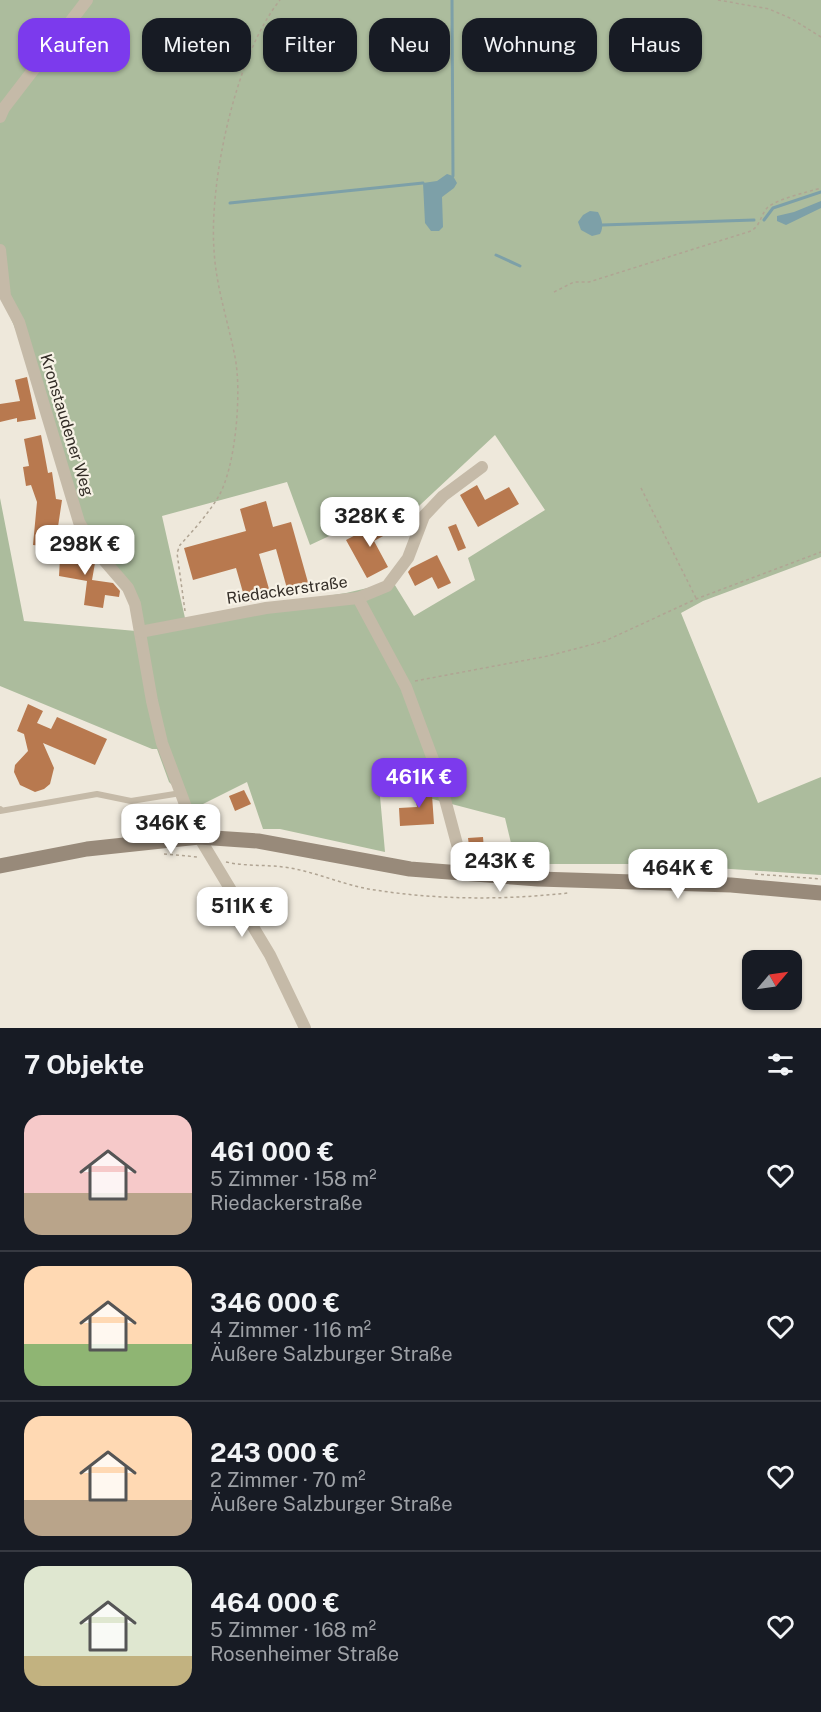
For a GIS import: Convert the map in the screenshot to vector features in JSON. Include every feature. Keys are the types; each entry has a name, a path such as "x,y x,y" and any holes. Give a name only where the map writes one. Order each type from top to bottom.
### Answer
{"main road":[{"path":"0,866 87,849 199,837 258,841 410,869 465,874 538,879 731,885 821,893"}],"street":[{"path":"0,117 4,108 87,0"},
{"name":"Kronstaudener Weg","path":"0,250 5,296 19,322 79,522 96,551 128,588 135,604 160,733 181,793 199,837 270,955 304,1028"},
{"path":"358,598 387,586 408,558 424,516 443,496 482,467"},
{"name":"Riedackerstraße","path":"140,632 266,608 358,598 404,683 438,772 465,874"}],"lane":[{"path":"0,809 0,811 97,794 131,801 181,793"}],"path":[{"path":"186,622 177,553 180,544 218,498 228,475 239,403 236,360 218,287 214,249 215,206 222,155 233,102 247,59 280,0"},
{"path":"718,0 768,9 792,19 821,37"},
{"path":"554,292 574,282 589,282 751,231 758,226 766,209 776,202 821,188"},
{"path":"641,488 696,598"},
{"path":"404,683 586,647 619,635 696,598 795,564 821,552"},
{"path":"166,826 170,826 169,818"}],"green space":[{"path":"0,0 821,0 821,557 703,601 681,613 758,803 821,777 821,875 656,864 516,864 505,818 379,785 385,852 280,829 263,829 247,782 195,808 169,782 157,749 152,749 0,686 0,498 24,621 136,631 128,589 94,553 24,349 0,293","holes":["495,435 545,510 468,558 475,580 414,616 393,582 346,593 185,618 162,516 287,482 310,545 400,503 405,519"]}],"water":[{"path":"447,174 453,176 457,183 442,197 443,227 439,231 431,231 425,223 423,183 437,181"},
{"path":"821,201 821,208 786,225 777,221 777,216"},
{"path":"590,211 598,212 602,223 600,234 592,236 581,230 578,222"}],"building":[{"path":"27,377 36,419 17,422 17,418 0,422 0,404 20,401 15,380"},
{"path":"41,435 48,473 52,472 56,499 62,500 56,540 44,539 43,546 33,545 37,502 31,485 26,486 23,467 29,466 24,439"},
{"path":"477,485 485,500 509,487 519,504 478,527 460,495"},
{"path":"266,501 273,527 291,522 309,586 288,592 276,549 259,554 271,596 246,603 236,568 193,580 184,548 246,531 240,509"},
{"path":"388,518 394,530 374,541 388,567 367,578 346,540"},
{"path":"456,524 466,548 458,551 448,527"},
{"path":"61,540 76,542 74,555 81,556 81,561 95,563 92,580 113,583 120,591 119,597 105,595 103,608 84,605 87,581 59,576"},
{"path":"437,555 451,583 438,589 432,577 415,586 408,572 411,568"},
{"path":"28,704 43,711 37,723 51,729 57,717 107,739 95,765 43,743 54,768 50,784 35,792 20,785 14,772 15,765 28,751 24,734 17,731"},
{"path":"433,785 434,824 400,826 399,808 417,807 413,789"},
{"path":"244,790 251,804 235,811 229,796"},
{"path":"483,837 485,862 471,863 468,838"}],"waterway":[{"path":"452,0 453,176"},
{"path":"230,203 423,183"},
{"path":"764,220 773,208 821,192"},
{"path":"602,225 754,220"},
{"path":"496,255 520,266"}]}
